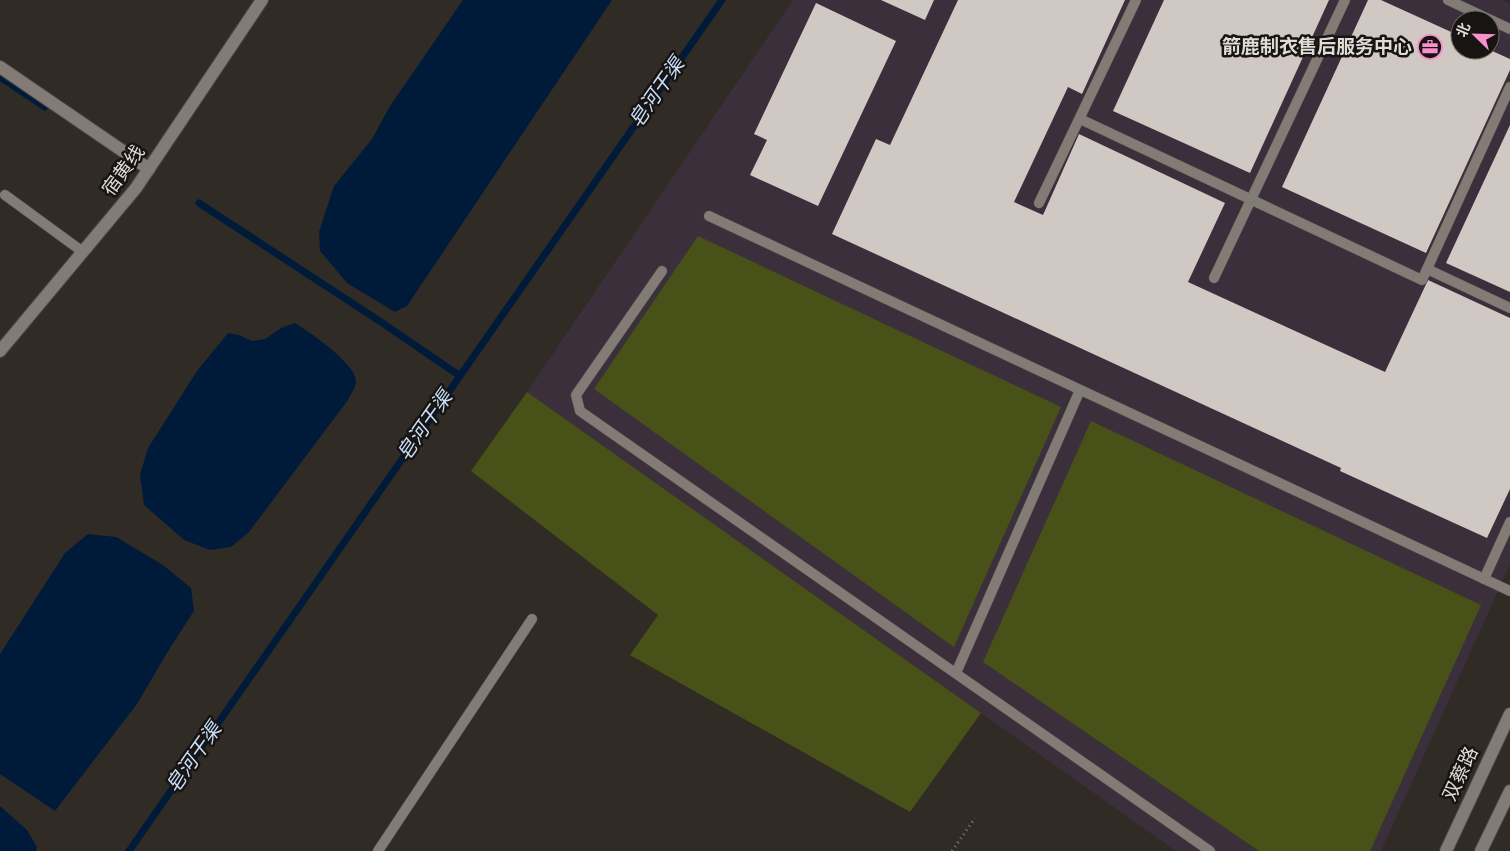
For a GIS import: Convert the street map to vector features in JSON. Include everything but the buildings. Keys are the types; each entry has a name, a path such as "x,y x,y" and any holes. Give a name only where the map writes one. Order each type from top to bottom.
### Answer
{"main road":[{"name":"宿黄线","path":"0,352 136,188 262,0"},
{"path":"0,66 149,169"},
{"name":"双蔡路","path":"1446,851 1510,714"},
{"path":"1481,851 1510,791"}],"lane":[{"path":"1039,204 1136,0"},
{"path":"1214,278 1346,0"},
{"path":"1448,0 1510,29"},
{"path":"1080,119 1422,280 1510,87"},
{"path":"6,195 83,252"},
{"path":"709,216 1510,591"},
{"path":"1427,269 1510,308"},
{"path":"662,271 576,395 580,411 1210,851"},
{"path":"956,673 1080,390"},
{"path":"1484,579 1510,522"},
{"path":"378,851 532,619"}],"path":[{"path":"952,851 975,818"}],"shaded area":[{"path":"793,0 1501,0 1510,4 1510,564 1381,851 1176,851 527,392"}],"green space":[{"path":"698,236 1061,407 954,647 594,389"},
{"path":"527,392 981,713 910,812 630,655 658,615 471,471"},
{"path":"1091,421 1481,605 1370,851 1259,851 983,662"}],"water":[{"path":"463,0 612,0 407,306 395,312 347,283 320,251 319,232 334,186 372,139 390,106"},
{"path":"295,323 311,333 349,366 356,382 354,389 348,400 249,532 231,547 210,550 184,540 144,505 140,475 148,448 197,371 228,333 239,335 252,341 265,339 281,328"},
{"path":"88,534 116,537 163,565 191,588 194,611 137,704 55,811 0,774 0,654 65,553"},
{"path":"0,806 27,830 37,847 36,851 0,851"}],"waterway":[{"name":"皂河干渠","path":"129,851 722,0"},
{"path":"0,77 45,107"},
{"path":"199,203 460,376"}],"place":[{"name":"箭鹿制衣售后服务中心","path":"1430,47"}]}
